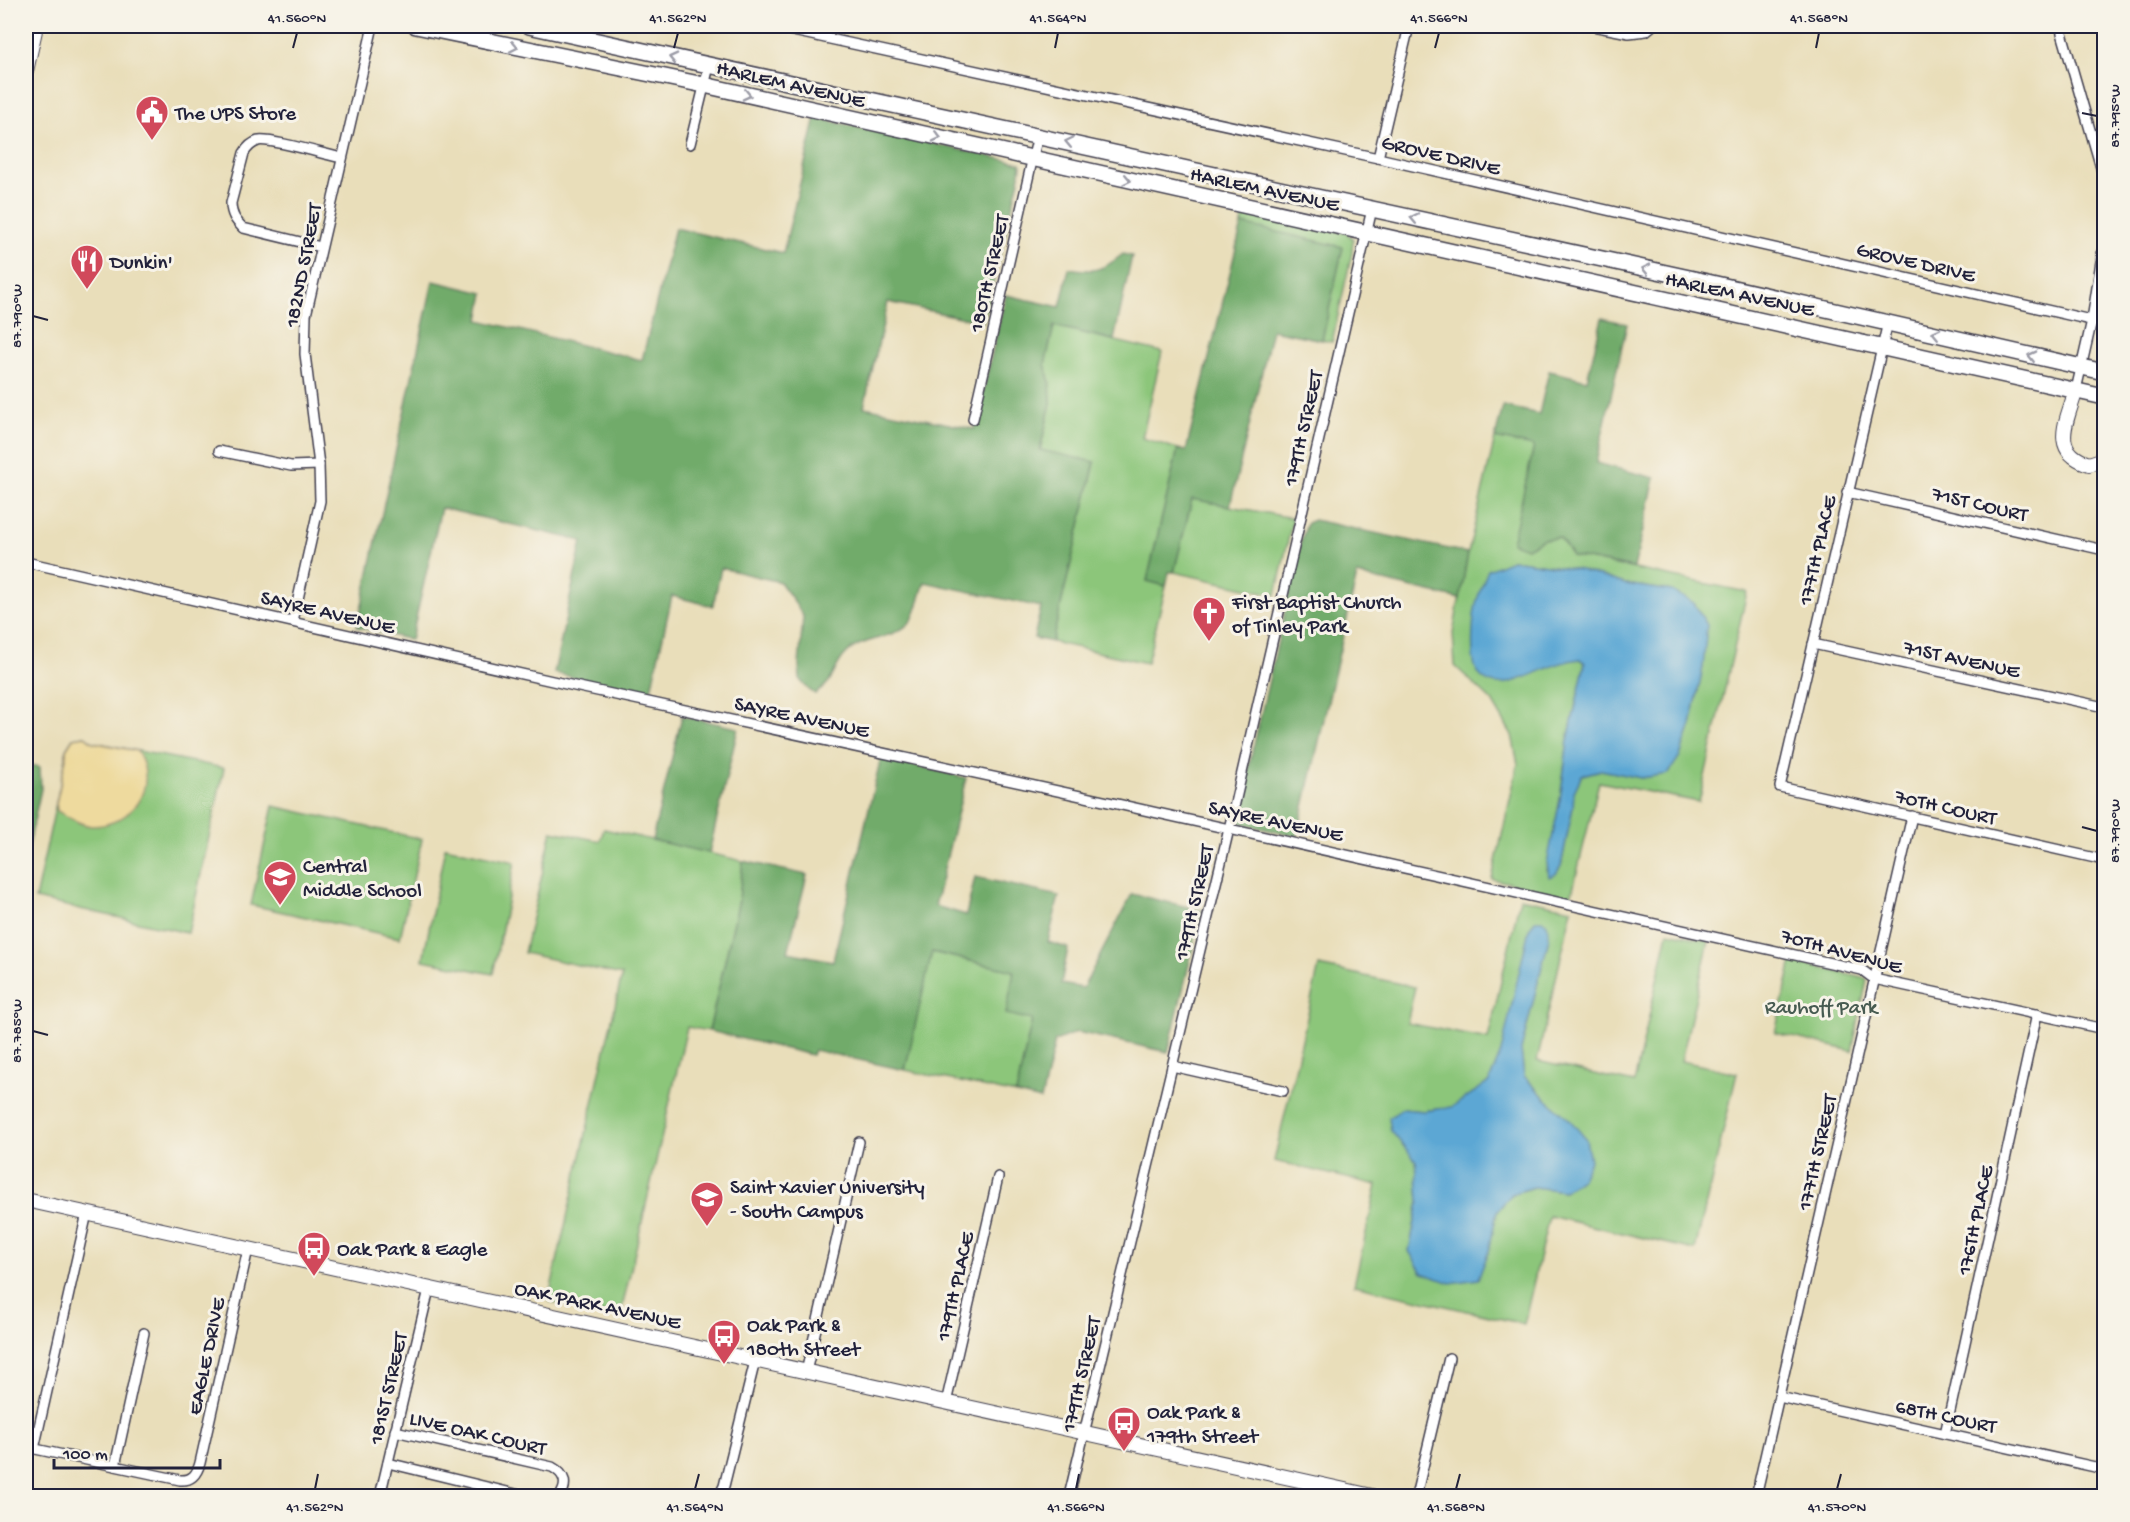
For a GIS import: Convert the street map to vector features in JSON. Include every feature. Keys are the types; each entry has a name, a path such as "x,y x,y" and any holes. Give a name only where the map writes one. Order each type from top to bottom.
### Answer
{"main road":[{"name":"HARLEM AVENUE","path":"416,26 704,85 2104,397"},
{"name":"HARLEM AVENUE","path":"528,26 1694,279 2104,372"},
{"path":"1689,303 1694,279"}],"street":[{"path":"26,71 36,26"},
{"name":"182ND STREET","path":"293,621 320,501 319,465 305,354 306,315 373,26"},
{"name":"GROVE DRIVE","path":"770,26 1378,158 2104,323"},
{"path":"1378,158 1409,26"},
{"path":"1593,26 1629,33 1646,31 1652,26"},
{"path":"2060,26 2104,178"},
{"path":"690,144 709,66"},
{"name":"180TH STREET","path":"973,419 1038,135"},
{"path":"321,247 243,228 231,211 231,203 244,153 248,147 258,141 342,158"},
{"name":"179TH STREET","path":"1069,1497 1229,829 1372,209"},
{"path":"2104,242 2092,320 2065,431 2065,449 2070,455 2089,464 2104,459"},
{"name":"177TH PLACE","path":"1780,787 1888,322"},
{"path":"219,452 291,466 319,465"},
{"name":"71ST COURT","path":"1847,492 2104,550"},
{"name":"SAYRE AVENUE","path":"26,562 586,688 1571,903"},
{"name":"71ST AVENUE","path":"1813,644 2104,707"},
{"name":"70TH COURT","path":"1780,787 2104,860"},
{"name":"177TH STREET","path":"1756,1497 1912,816"},
{"name":"70TH AVENUE","path":"1571,903 1862,970 1874,979 2104,1029"},
{"name":"176TH PLACE","path":"1945,1434 2037,1014"},
{"path":"1172,1066 1283,1091"},
{"path":"806,1372 858,1142"},
{"name":"179TH PLACE","path":"946,1403 998,1177"},
{"name":"OAK PARK AVENUE","path":"26,1200 1372,1497"},
{"path":"30,1448 87,1213"},
{"name":"EAGLE DRIVE","path":"30,1448 180,1480 192,1478 198,1472 248,1249"},
{"name":"181ST STREET","path":"380,1497 429,1289"},
{"path":"115,1466 144,1333"},
{"path":"1416,1497 1449,1358"},
{"path":"718,1497 724,1486 755,1361"},
{"name":"68TH COURT","path":"1779,1397 2104,1469"},
{"name":"LIVE OAK COURT","path":"396,1431 552,1467 561,1472 565,1479 565,1488 560,1497"},
{"path":"388,1463 524,1497"},
{"path":"2102,1497 2104,1485"}],"green space":[{"path":"816,118 1021,163 1020,176 983,322 888,302 864,407 974,429 1006,295 1060,307 1069,268 1098,269 1110,264 1123,254 1132,256 1114,340 1054,326 1045,364 1050,383 1051,403 1040,450 1095,462 1052,642 1034,638 1041,607 925,582 911,621 897,632 853,648 842,659 827,684 815,694 800,680 803,616 780,582 721,568 713,606 672,596 650,694 554,673 582,541 441,508 411,640 357,627 433,281 484,293 479,320 642,360 675,228 783,253"},
{"path":"1244,213 1347,233 1353,239 1352,253 1332,342 1322,340 1343,247 1242,224"},
{"path":"1242,224 1343,247 1322,340 1272,330 1230,506 1192,499 1174,572 1169,572 1166,586 1147,581 1178,449 1186,451"},
{"path":"1602,318 1627,324 1596,463 1655,478 1634,568 1572,556 1560,538 1543,539 1527,548 1512,543 1534,446 1495,438 1503,406 1539,414 1549,371 1587,380"},
{"path":"1054,326 1162,352 1142,438 1178,449 1147,581 1166,586 1147,663 1052,642 1095,463 1040,450 1051,403 1050,383 1045,364"},
{"path":"1495,438 1534,446 1527,548 1543,539 1561,538 1572,556 1747,592 1699,802 1599,782 1571,897 1492,879 1518,764 1512,735 1492,701 1455,666 1453,633 1468,553","holes":["1512,560 1580,570 1625,584 1672,591 1703,667 1691,725 1680,756 1641,778 1601,770 1582,775 1573,792 1573,807 1561,866 1547,870 1568,740 1585,663 1580,659 1563,660 1518,680"]},
{"path":"1192,499 1293,518 1276,595 1174,572"},
{"path":"1314,520 1468,553 1460,599 1357,575 1297,837 1236,822 1301,542 1307,523"},
{"path":"682,716 738,728 709,853 652,840"},
{"path":"85,736 93,742 224,768 188,933 35,899 66,758 66,749 73,738"},
{"path":"881,757 966,778 935,906 966,915 975,877 1059,896 1048,942 1068,948 1061,984 1083,988 1132,894 1202,910 1168,1052 1077,1032 1055,1041 1041,1100 1016,1094 1032,1020 1006,1014 1014,971 932,952 905,1070 814,1050 812,1055 709,1031 739,900 743,861 807,875 788,952 833,961"},
{"path":"26,764 40,767 41,789 26,858"},
{"path":"273,806 422,839 400,938 251,905"},
{"path":"604,829 743,861 739,900 709,1031 687,1027 620,1317 548,1301 622,975 524,953 552,831 600,841"},
{"path":"445,847 515,862 493,974 423,960"},
{"path":"1520,898 1572,909 1537,1061 1634,1083 1668,932 1709,941 1681,1061 1737,1073 1695,1250 1549,1216 1524,1324 1354,1285 1377,1185 1274,1161 1319,966 1415,987 1407,1023 1488,1039","holes":["1549,938 1521,1050 1524,1076 1546,1099 1590,1160 1582,1178 1564,1191 1534,1187 1512,1194 1497,1211 1489,1251 1409,1251 1419,1201 1416,1161 1402,1109 1424,1111 1452,1107 1489,1082"]},
{"path":"931,952 1014,971 1032,1020 1016,1094 905,1070"},
{"name":"Rauhoff Park","path":"1792,961 1867,980 1852,1051 1775,1033"}],"sand":[{"path":"85,736 93,742 137,751 143,764 145,777 138,802 119,819 106,824 88,825 57,811 56,803 66,749 73,738"}],"water":[{"path":"1512,560 1580,570 1625,584 1672,591 1694,603 1707,625 1703,667 1691,725 1680,756 1668,774 1641,778 1601,770 1582,775 1574,792 1561,866 1556,874 1549,877 1547,863 1560,800 1568,740 1585,663 1580,659 1569,661 1502,684 1486,681 1480,676 1474,663 1473,645 1477,600 1488,570"},
{"path":"1535,920 1542,920 1547,924 1549,938 1521,1050 1524,1076 1570,1120 1586,1139 1590,1161 1582,1178 1564,1191 1534,1187 1512,1194 1497,1211 1489,1251 1478,1279 1450,1283 1422,1273 1409,1251 1419,1202 1416,1161 1391,1131 1389,1118 1402,1109 1424,1111 1452,1107 1489,1082 1501,1052 1529,929"}],"place":[{"name":"The UPS Store","path":"152,141"},
{"name":"Dunkin'","path":"87,290"},
{"name":"First Baptist Church of Tinley Park","path":"1209,642"},
{"name":"Central Middle School","path":"280,906"},
{"name":"Saint Xavier University - South Campus","path":"707,1227"},
{"name":"Oak Park & Eagle","path":"314,1277"},
{"name":"Oak Park & 180th Street","path":"724,1365"},
{"name":"Oak Park & 179th Street","path":"1124,1452"}]}
